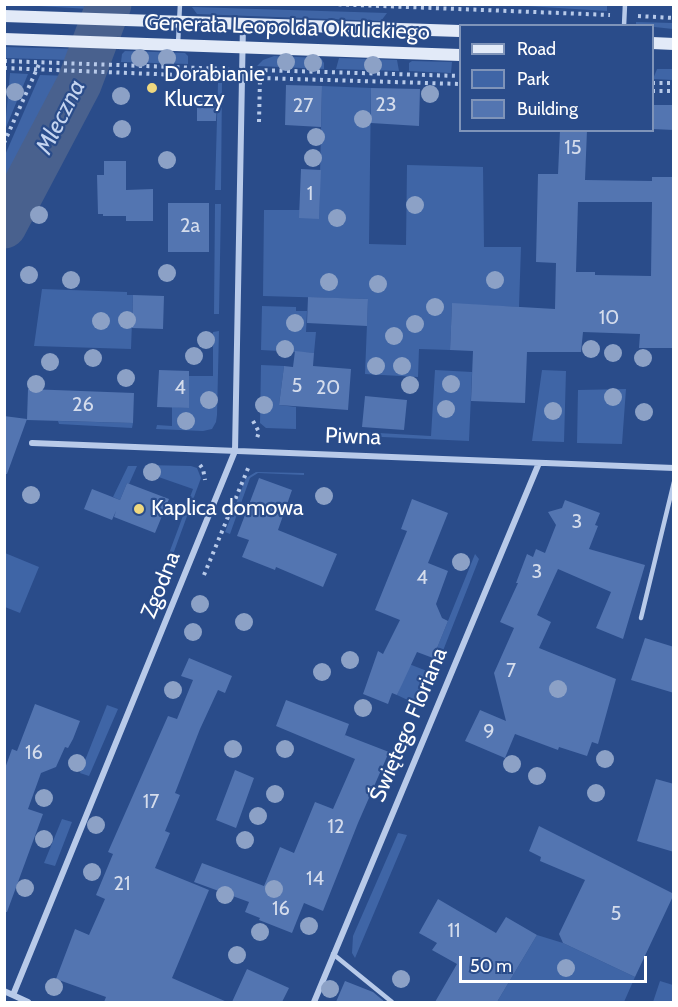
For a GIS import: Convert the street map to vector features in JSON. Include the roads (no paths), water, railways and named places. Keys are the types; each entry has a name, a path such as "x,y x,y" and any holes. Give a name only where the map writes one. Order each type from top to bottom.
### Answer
{"main road":[{"name":"Generała Leopolda Okulickiego","path":"4,16 459,31"},
{"name":"Generała Leopolda Okulickiego","path":"4,39 459,54"},
{"path":"654,43 674,44"}],"street":[{"name":"Zgodna","path":"13,995 235,451 243,23"},
{"name":"Piwna","path":"32,443 674,468"},
{"name":"Świętego Floriana","path":"314,1002 539,463"},
{"path":"4,992 28,1002"}],"lane":[{"path":"178,45 180,4"},
{"path":"624,24 625,4"},
{"path":"641,618 674,482"},
{"path":"333,954 393,1002"}],"water":[{"path":"71,76 91,77 5,237 5,216 68,95"}],"waterway":[{"name":"Mleczna","path":"4,226 79,84 109,4"}],"place":[{"name":"Dorabianie Kluczy","path":"152,88"},
{"name":"Kaplica domowa","path":"139,509"}]}
